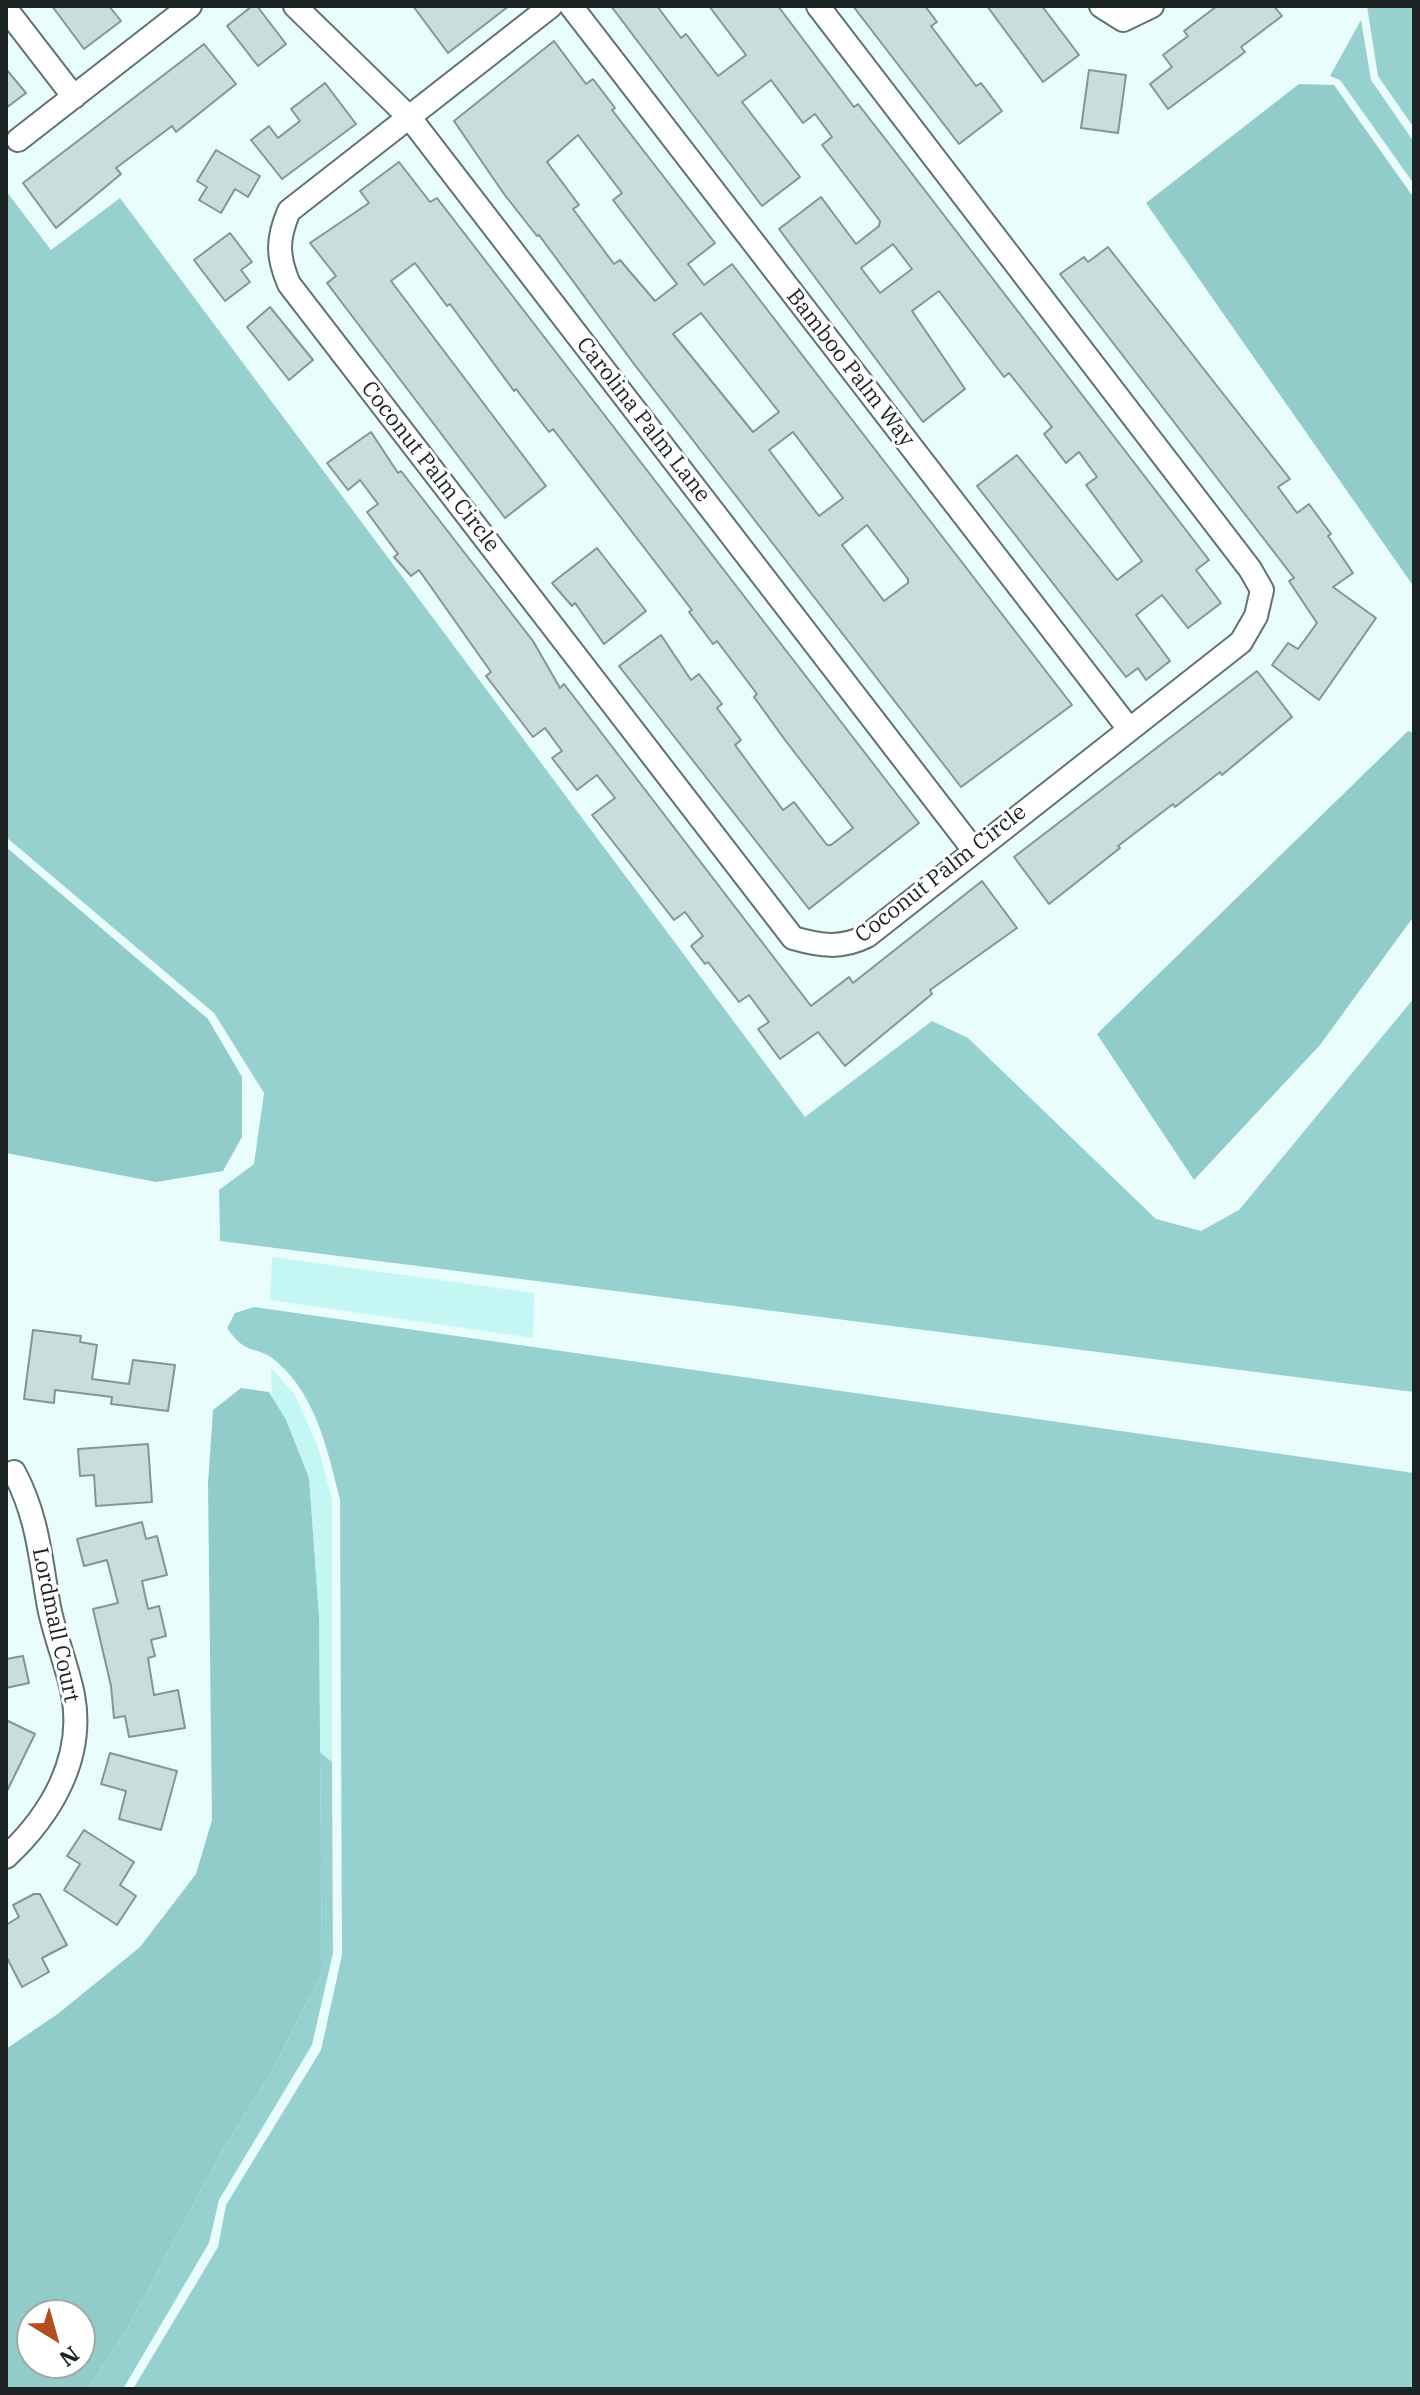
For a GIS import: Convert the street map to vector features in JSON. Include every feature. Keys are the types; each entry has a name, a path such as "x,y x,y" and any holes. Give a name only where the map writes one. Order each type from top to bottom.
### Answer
{"street":[{"path":"18,140 190,6"},
{"name":"Carolina Palm Lane","path":"295,6 410,118 973,849"},
{"name":"Coconut Palm Circle","path":"551,6 289,211 278,236 279,261 289,284 793,938 819,946 847,945 867,936 973,849 1241,642 1256,616 1262,590 1250,569 818,6"},
{"name":"Bamboo Palm Way","path":"571,6 1129,729"},
{"path":"1101,6 1123,20 1152,6"},
{"path":"6,9 74,97"},
{"name":"Lordmall Court","path":"6,1857 35,1830 61,1788 73,1741 73,1698 50,1610 31,1503 14,1472"}],"shaded area":[{"path":"1367,6 1414,6 1414,128 1378,76"},
{"path":"1361,20 1371,80 1414,142 1414,184 1340,80 1330,76"},
{"path":"1299,84 1334,85 1414,198 1414,587 1146,203"},
{"path":"6,191 51,250 120,198 805,1117 932,1021 968,1038 1156,1219 1201,1231 1239,1210 1414,998 1414,1392 220,1241 219,1190 254,1164 264,1093 214,1013 6,837"},
{"path":"1408,731 1414,733 1414,916 1320,1045 1194,1180 1097,1034"},
{"path":"6,847 208,1019 242,1077 242,1137 223,1171 156,1182 6,1153"},
{"path":"272,1257 534,1293 533,1338 270,1300"},
{"path":"254,1307 1414,1473 1414,2389 133,2389 218,2247 226,2205 321,2050 342,1955 340,1500 318,1425 301,1390 276,1361 246,1347 227,1328 235,1313"},
{"path":"271,1368 295,1395 318,1447 332,1500 332,1762 320,1752 319,1616 309,1478 272,1397"},
{"path":"241,1388 269,1392 286,1420 309,1478 319,1616 322,1973 271,2073 222,2151 128,2327 96,2377 96,2299 16,2299 16,2379 94,2379 88,2389 6,2389 6,2049 59,2013 140,1947 196,1874 212,1820 208,1484 213,1410"},
{"path":"320,1752 332,1762 333,1953 312,2045 219,2200 209,2243 123,2389 88,2389 128,2327 222,2151 271,2073 322,1973"}],"building":[{"path":"52,6 109,6 121,21 84,49"},
{"path":"252,6 257,6 286,44 258,66 227,26"},
{"path":"413,6 509,6 448,53"},
{"path":"611,6 657,6 681,38 686,34 718,76 746,55 709,6 778,6 854,107 858,104 890,145 1209,560 1196,570 1221,603 1188,628 1162,595 1136,615 1170,661 1146,680 1138,668 1126,677 977,486 1017,455 1117,580 1142,561 1086,485 1097,477 1079,452 1066,463 1044,434 1052,427 1009,373 1004,377 939,291 912,311 965,389 923,422 779,229 821,197 856,244 879,226 880,221 822,145 832,137 815,114 803,123 771,80 742,102 800,177 762,206","holes":["893,244 912,269 880,293 861,268"]},
{"path":"853,6 925,6 937,22 931,26 976,86 981,83 1002,111 959,144"},
{"path":"987,6 1042,6 1079,55 1043,82"},
{"path":"1217,6 1274,6 1282,16 1241,47 1245,52 1168,109 1150,84 1172,67 1163,55 1188,36 1184,31"},
{"path":"554,41 586,84 593,79 615,108 612,110 715,243 688,264 704,285 732,264 1072,705 961,787 634,364 539,235 504,194 454,121","holes":["578,135 622,193 613,200 677,284 655,301 620,260 614,264 573,209 579,205 547,162","701,313 779,412 753,432 673,334","793,432 843,498 819,516 769,450","867,525 908,583 884,601 842,545"]},
{"path":"204,44 236,84 176,132 172,126 116,168 121,174 56,228 23,183"},
{"path":"6,69 26,93 6,108"},
{"path":"1089,70 1126,75 1118,133 1081,128"},
{"path":"325,83 356,124 282,179 251,140 269,126 278,138 300,121 291,109"},
{"path":"216,150 260,176 248,197 235,189 221,213 199,200 207,187 197,181"},
{"path":"399,162 430,202 437,198 919,823 809,909 619,666 661,635 691,680 699,674 722,704 717,708 741,740 735,745 783,810 794,802 827,845 831,845 853,828 785,740 754,697 757,694 717,641 713,644 689,612 692,610 553,429 549,432 516,389 514,391 450,304 447,306 415,263 391,281 546,486 505,518 327,283 336,276 310,243 369,203 360,191"},
{"path":"230,233 252,262 241,270 250,282 225,301 194,260"},
{"path":"1108,247 1290,479 1278,487 1297,513 1309,504 1331,534 1328,536 1353,573 1333,587 1376,618 1319,700 1272,665 1288,643 1298,649 1317,623 1289,581 1294,578 1060,274 1084,257 1088,262"},
{"path":"270,307 313,360 289,380 247,327"},
{"path":"371,432 398,473 401,471 533,641 560,688 564,684 811,1006 849,977 853,983 982,881 1017,928 930,990 932,994 845,1066 818,1032 780,1059 758,1029 769,1022 749,995 739,1002 708,962 705,964 691,946 703,936 685,912 674,920 592,815 615,798 597,775 577,790 552,758 562,751 545,728 533,737 486,676 491,672 419,570 411,576 394,557 398,554 367,512 378,504 360,480 348,490 327,463"},
{"path":"597,548 646,611 604,644 575,603 572,606 552,583"},
{"path":"1257,671 1292,717 1222,775 1220,772 1175,807 1173,804 1118,846 1120,848 1049,904 1014,857"},
{"path":"33,1330 81,1336 80,1342 97,1345 92,1379 129,1384 133,1360 175,1365 168,1411 111,1404 112,1397 55,1390 54,1403 24,1399"},
{"path":"148,1444 152,1502 96,1506 94,1475 80,1476 78,1449"},
{"path":"142,1522 146,1539 157,1536 167,1575 142,1581 148,1609 159,1606 166,1636 151,1640 155,1656 148,1658 154,1695 178,1690 185,1728 129,1737 125,1716 114,1718 111,1686 93,1609 118,1603 107,1560 84,1566 77,1539"},
{"path":"23,1656 29,1683 6,1688 6,1659"},
{"path":"6,1720 35,1734 6,1793"},
{"path":"110,1753 177,1771 161,1830 119,1819 126,1791 101,1784"},
{"path":"84,1830 134,1862 120,1885 136,1896 117,1925 64,1890 80,1864 67,1856"},
{"path":"40,1894 67,1945 42,1958 49,1972 22,1987 6,1956 6,1925 19,1917 13,1905"}]}
